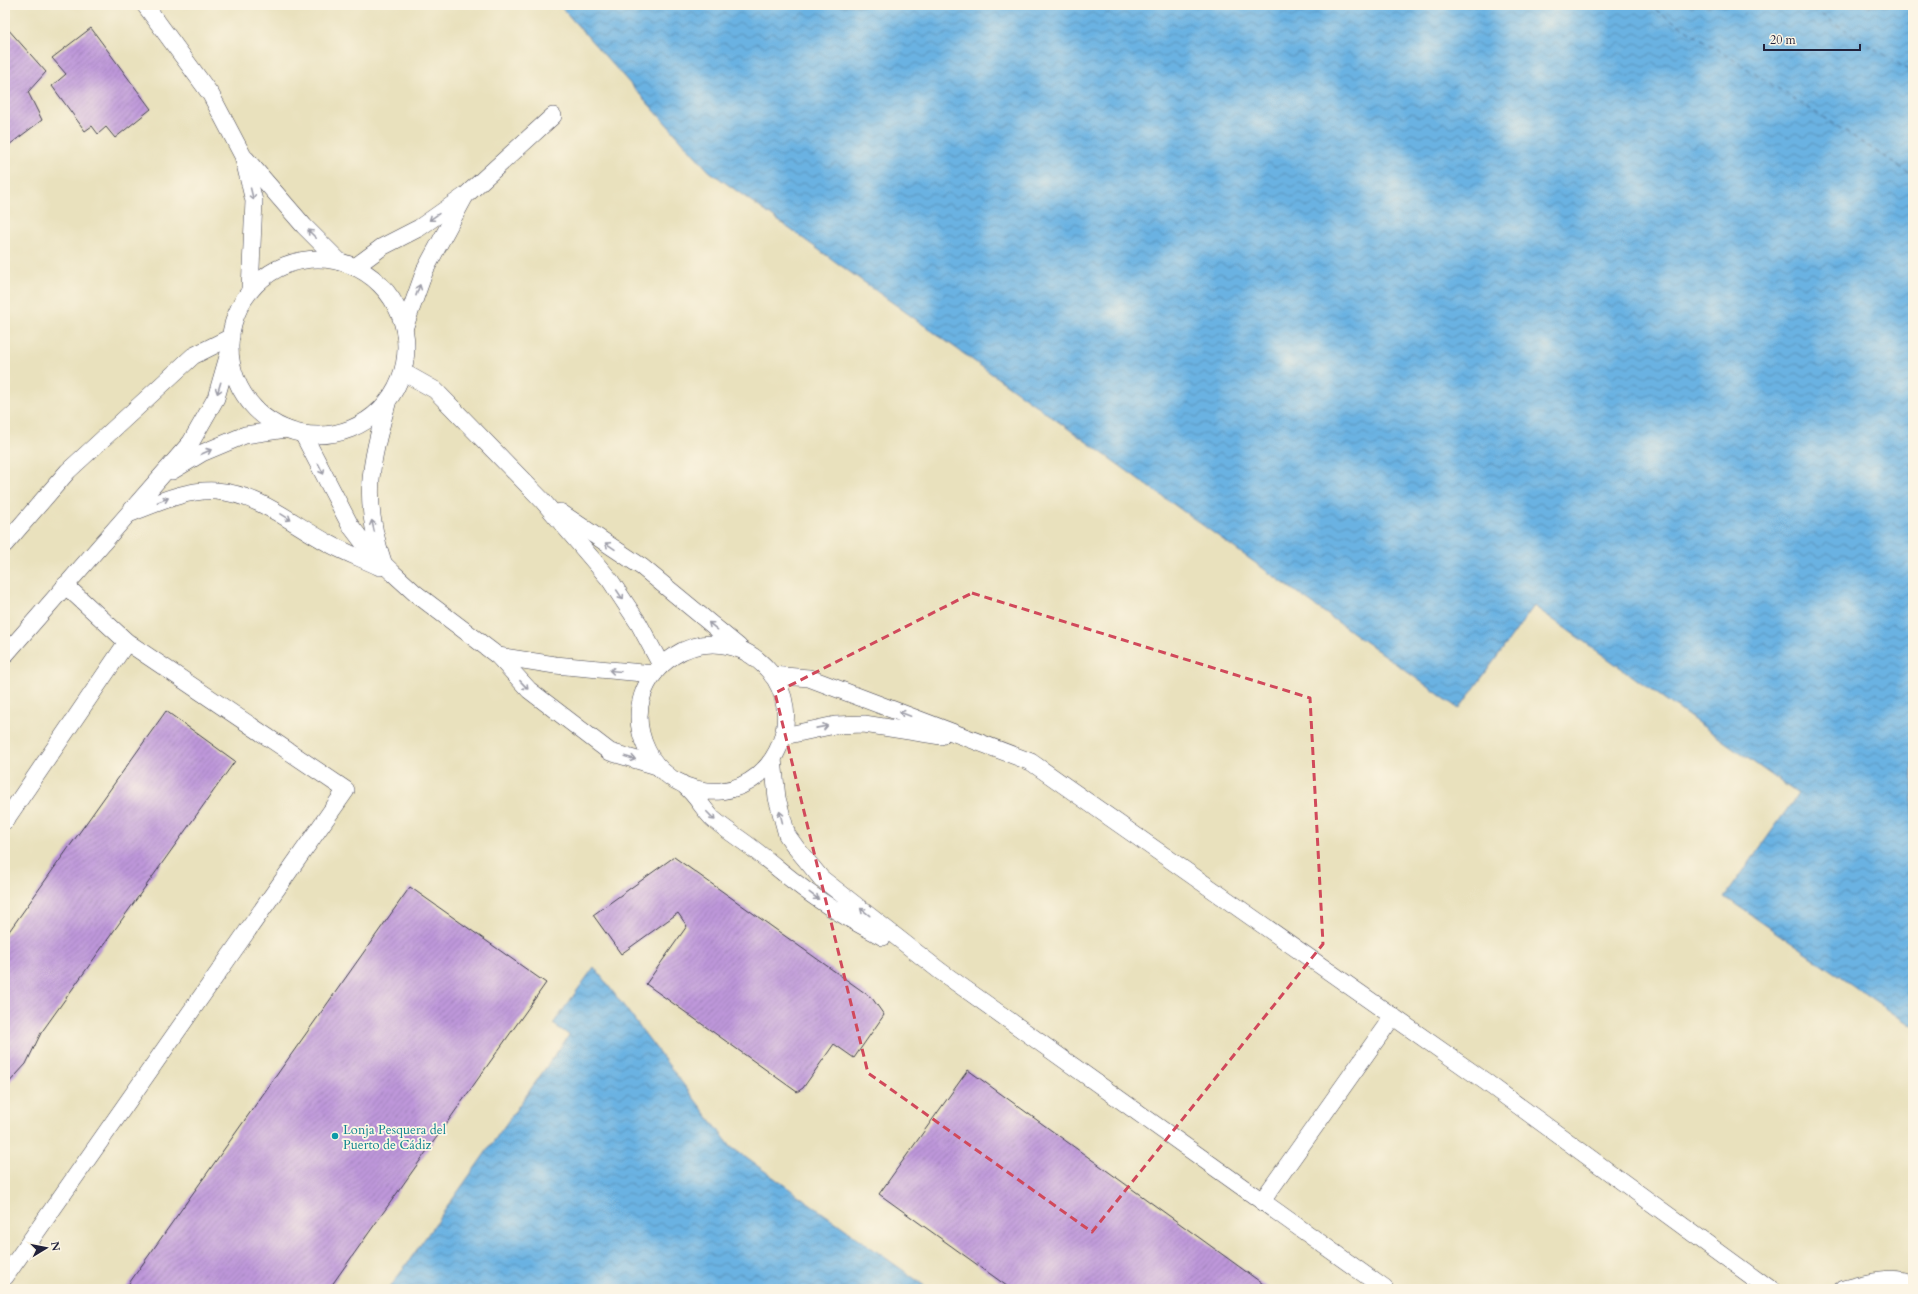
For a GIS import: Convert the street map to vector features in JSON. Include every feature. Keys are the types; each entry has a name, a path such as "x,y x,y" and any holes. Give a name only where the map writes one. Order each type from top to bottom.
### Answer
{"lane":[{"path":"145,5 211,96 243,156 304,226 347,265"},
{"path":"347,265 418,228 466,194 553,116"},
{"path":"243,156 254,201 250,290"},
{"path":"405,326 425,270 466,194"},
{"path":"306,259 327,259 347,265 367,273 384,287 396,305 405,326 407,349 404,372 395,392 381,411 363,424 342,433 319,436 303,434 275,425 257,411 243,393 234,372 231,344 232,329 239,309 250,290 266,276 285,265 306,259"},
{"path":"5,656 65,585 191,442 216,398 231,344"},
{"path":"5,544 68,471 193,356 231,344"},
{"path":"404,372 435,390 542,500 610,580 639,624 657,669"},
{"path":"388,400 375,445 370,475 371,516 388,568"},
{"path":"160,478 202,453 245,435 286,429"},
{"path":"303,434 350,525 369,550 388,568 415,593 498,656 528,690 610,752 657,766"},
{"path":"127,514 175,496 214,491 240,495 277,511 328,543 388,568"},
{"path":"542,500 642,567 743,650 755,657 772,675 784,698 786,723 784,736 773,759 756,776 734,788 710,791 686,786 670,778 657,766 647,751 643,740 639,717 641,699 648,682 657,669 679,652 698,645 717,644 743,650"},
{"path":"5,1278 346,790 127,642 65,585"},
{"path":"5,821 127,642"},
{"path":"498,656 555,665 657,669"},
{"path":"772,675 809,678 1032,762 1393,1016 1770,1289"},
{"path":"784,736 835,725 864,724 889,726 981,742"},
{"path":"773,759 777,798 782,822 787,834 797,849 821,878 940,971 1385,1289"},
{"path":"686,786 712,818 823,903 940,971"},
{"path":"1262,1201 1393,1016"},
{"path":"1844,1289 1865,1283 1888,1280 1913,1286"}],"highlighted area":[{"path":"972,593 1310,698 1323,944 1092,1232 868,1073 775,693"}],"water":[{"path":"559,5 1913,5 1913,1027 1725,897 1798,794 1534,606 1459,709 709,171"},
{"path":"594,967 731,1147 929,1289 389,1289 569,1035 553,1024"}],"building":[{"path":"7,28 46,72 28,92 42,120 5,148 5,30"},
{"path":"91,28 151,109 115,138 106,127 98,134 92,126 85,131 52,86 66,74 52,58"},
{"path":"166,711 235,761 41,1033 26,1064 5,1087 5,937"},
{"path":"674,857 872,998 884,1015 854,1058 834,1044 803,1088 797,1092 646,984 687,926 678,913 621,954 593,915"},
{"name":"Lonja Pesquera del Puerto de Cádiz","path":"410,887 546,983 329,1289 125,1289"},
{"path":"968,1070 1270,1289 1011,1289 879,1194"}],"ferry route":[{"path":"1648,5 1913,175"},
{"path":"1806,5 1913,73"}],"place":[{"name":"Lonja Pesquera del Puerto de Cádiz","path":"335,1136"}]}
